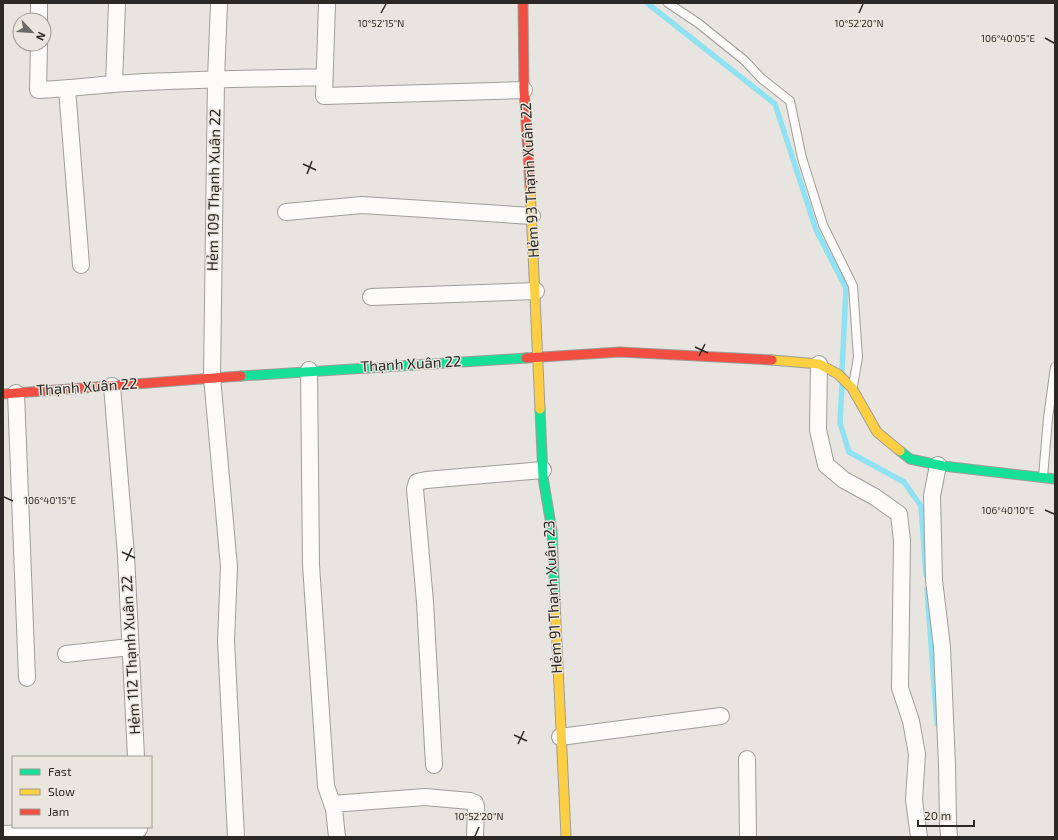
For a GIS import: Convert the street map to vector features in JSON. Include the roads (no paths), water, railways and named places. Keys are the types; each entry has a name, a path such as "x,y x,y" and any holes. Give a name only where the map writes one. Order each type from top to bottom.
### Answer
{"street":[{"path":"114,84 117,3"},
{"name":"Hẻm 109 Thạnh Xuân 22","path":"219,3 216,79 212,377 229,567 226,641 236,837"},
{"path":"326,3 324,96 524,90"},
{"name":"Hẻm 93 Thạnh Xuân 22","path":"523,3 524,90 539,356"},
{"path":"39,52 38,90 67,89 114,84 216,79 324,77"},
{"path":"67,89 81,265"},
{"path":"286,212 362,205 532,216"},
{"path":"371,297 536,291"},
{"name":"Thạnh Xuân 22","path":"10,393 309,370 620,352 818,364"},
{"name":"Hẻm 91 Thạnh Xuân 23","path":"539,356 543,470 552,531 560,737 566,837"},
{"path":"919,837 914,800 917,754 911,721 900,688 902,541 899,514 876,497 844,480 826,466 818,430 818,364 838,374 852,388 877,432 910,459 938,465 1055,479"},
{"path":"309,370 311,565 326,786 334,810 337,837"},
{"name":"Hẻm 112 Thạnh Xuân 22","path":"112,386 126,555 136,756"},
{"path":"10,393 27,678"},
{"path":"938,465 932,496 934,580 942,647 948,823 950,837"},
{"path":"434,765 425,602 415,489 417,482 543,470"},
{"path":"66,654 130,647"},
{"path":"560,737 721,716"},
{"path":"747,759 748,837"},
{"path":"332,804 425,797 470,801 475,803 476,806 475,837"},
{"path":"3,834 139,831"}],"lane":[{"path":"668,3 698,23 744,60 762,79 790,101 802,158 822,225 853,286 858,357 852,388"},
{"path":"1043,478 1048,418 1055,367"}],"waterway":[{"path":"647,3 775,104 816,230 846,288 842,371"},
{"path":"842,385 840,423 849,452 904,482 921,506 926,575"},
{"path":"927,589 937,724"}]}
